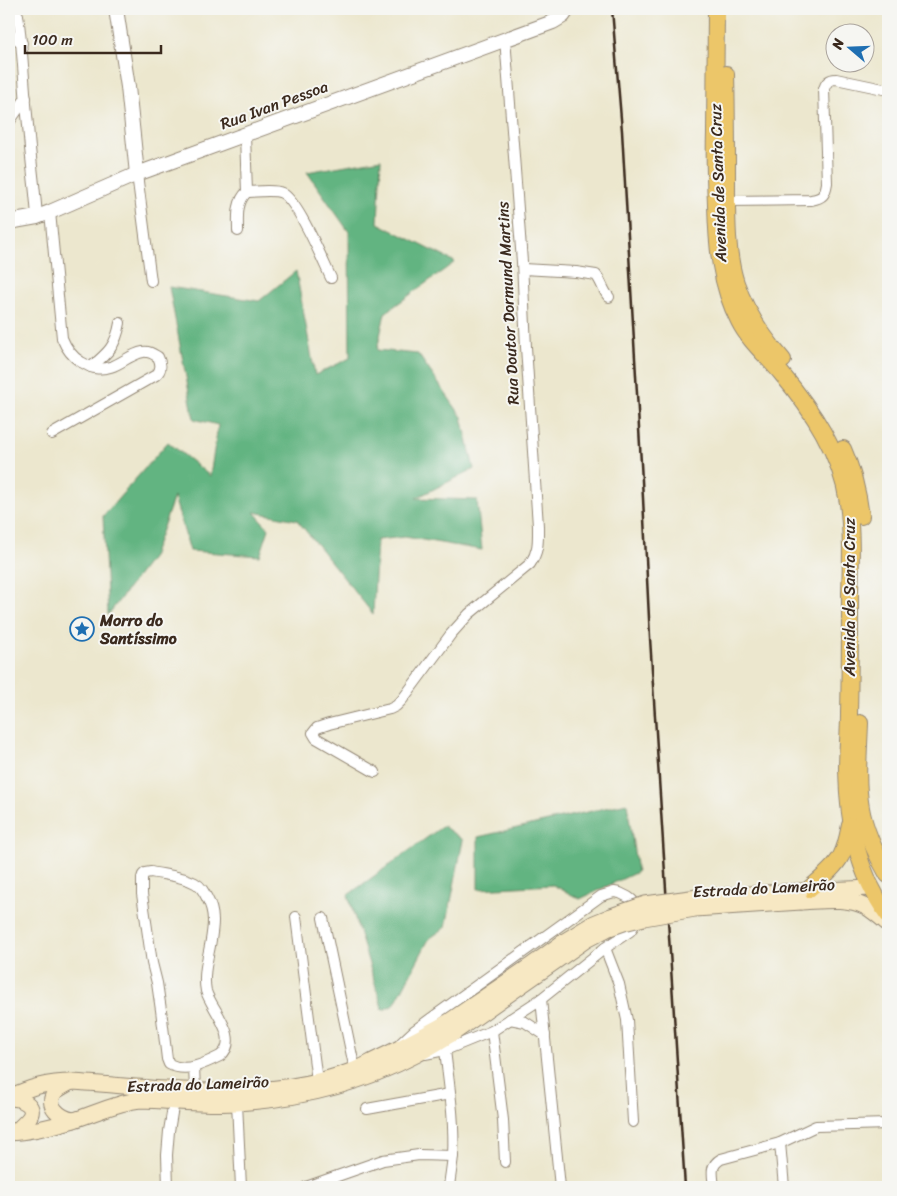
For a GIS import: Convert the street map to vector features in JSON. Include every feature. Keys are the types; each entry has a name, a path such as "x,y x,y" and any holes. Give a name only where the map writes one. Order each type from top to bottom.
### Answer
{"main road":[{"name":"Avenida de Santa Cruz","path":"716,9 714,170 717,241 725,289 739,322 804,402 823,432 837,462 848,500 851,541 850,713 847,769 851,823 856,848 871,888 888,915"},
{"name":"Avenida de Santa Cruz","path":"727,9 727,201 732,264 736,282 754,322 820,406 839,440 853,472 861,519 862,543 858,782 861,808 866,827 878,857 888,875"},
{"path":"803,894 837,862 848,839 851,823"},
{"path":"871,888 888,898"},
{"name":"Estrada do Lameirão","path":"12,1133 73,1120 132,1101 237,1103 329,1089 379,1072 416,1055 452,1027 586,940 607,929 644,918 695,909 803,894 871,888"},
{"name":"Estrada do Lameirão","path":"803,894 865,907 888,924"},
{"name":"Estrada do Lameirão","path":"9,1097 30,1088 56,1082 215,1091 308,1084 356,1070 421,1038 452,1027"},
{"path":"72,1082 57,1091 53,1096 52,1103 57,1113 73,1120"},
{"path":"9,1097 27,1103 31,1111 27,1120 12,1133"}],"street":[{"path":"116,9 128,87 151,281"},
{"name":"Rua Ivan Pessoa","path":"9,222 43,215 137,174 553,22 563,16 568,9"},
{"path":"18,15 35,189 43,215 62,338 65,346 78,360 97,369 118,365 142,352 151,353 158,357 160,365 156,375 52,434"},
{"path":"9,34 22,43"},
{"name":"Rua Doutor Dormund Martins","path":"375,772 316,738 313,733 314,730 329,724 396,706 445,641 469,614 530,564 536,556 538,540 523,269 505,38"},
{"path":"727,201 819,199 824,195 827,183 824,89 827,82 836,78 888,90"},
{"path":"9,122 26,98"},
{"path":"238,232 239,204 247,192 245,135"},
{"path":"247,192 278,192 290,199 299,212 331,278"},
{"path":"523,269 576,272 596,276 609,297"},
{"path":"91,367 114,345 120,323"},
{"path":"145,872 183,878 195,883 204,893 213,912 213,926 206,961 206,988 208,996 225,1028 227,1044 223,1054 194,1067 177,1068 169,1064 167,1059 142,894 142,878 145,872"},
{"name":"Estrada do Lameirão","path":"392,1052 415,1030 601,896 614,892 620,893 628,897 636,905 637,917 630,931 541,999 492,1031 445,1050 416,1055"},
{"path":"296,917 316,1081"},
{"path":"323,918 356,1070"},
{"path":"606,948 627,1020 632,1122"},
{"path":"541,999 560,1187"},
{"path":"510,1019 524,1022 545,1035"},
{"path":"492,1031 501,1102 505,1162"},
{"path":"445,1050 450,1094 452,1156 449,1187"},
{"path":"194,1067 195,1090"},
{"path":"367,1109 450,1094"},
{"path":"168,1187 166,1155 174,1101"},
{"path":"237,1103 241,1187"},
{"path":"714,1187 713,1166 721,1159 780,1143 816,1126 888,1124"},
{"path":"780,1143 784,1187"},
{"path":"306,1187 383,1160 418,1154 452,1156"}],"green space":[{"path":"381,159 378,223 455,262 385,313 377,350 418,354 462,417 474,469 416,498 477,500 482,550 405,537 377,540 373,614 297,520 254,512 269,529 260,556 190,551 174,497 152,557 108,615 103,516 168,442 210,476 218,425 194,419 169,287 259,301 296,271 315,375 350,358 349,232 307,172"},
{"path":"627,803 637,872 580,899 553,885 478,889 478,837"},
{"path":"443,826 463,840 446,927 429,939 394,1005 383,1010 348,895"}],"railway":[{"path":"612,9 622,131 650,638 685,1187"}],"place":[{"name":"Morro do Santíssimo","path":"82,629"}]}
